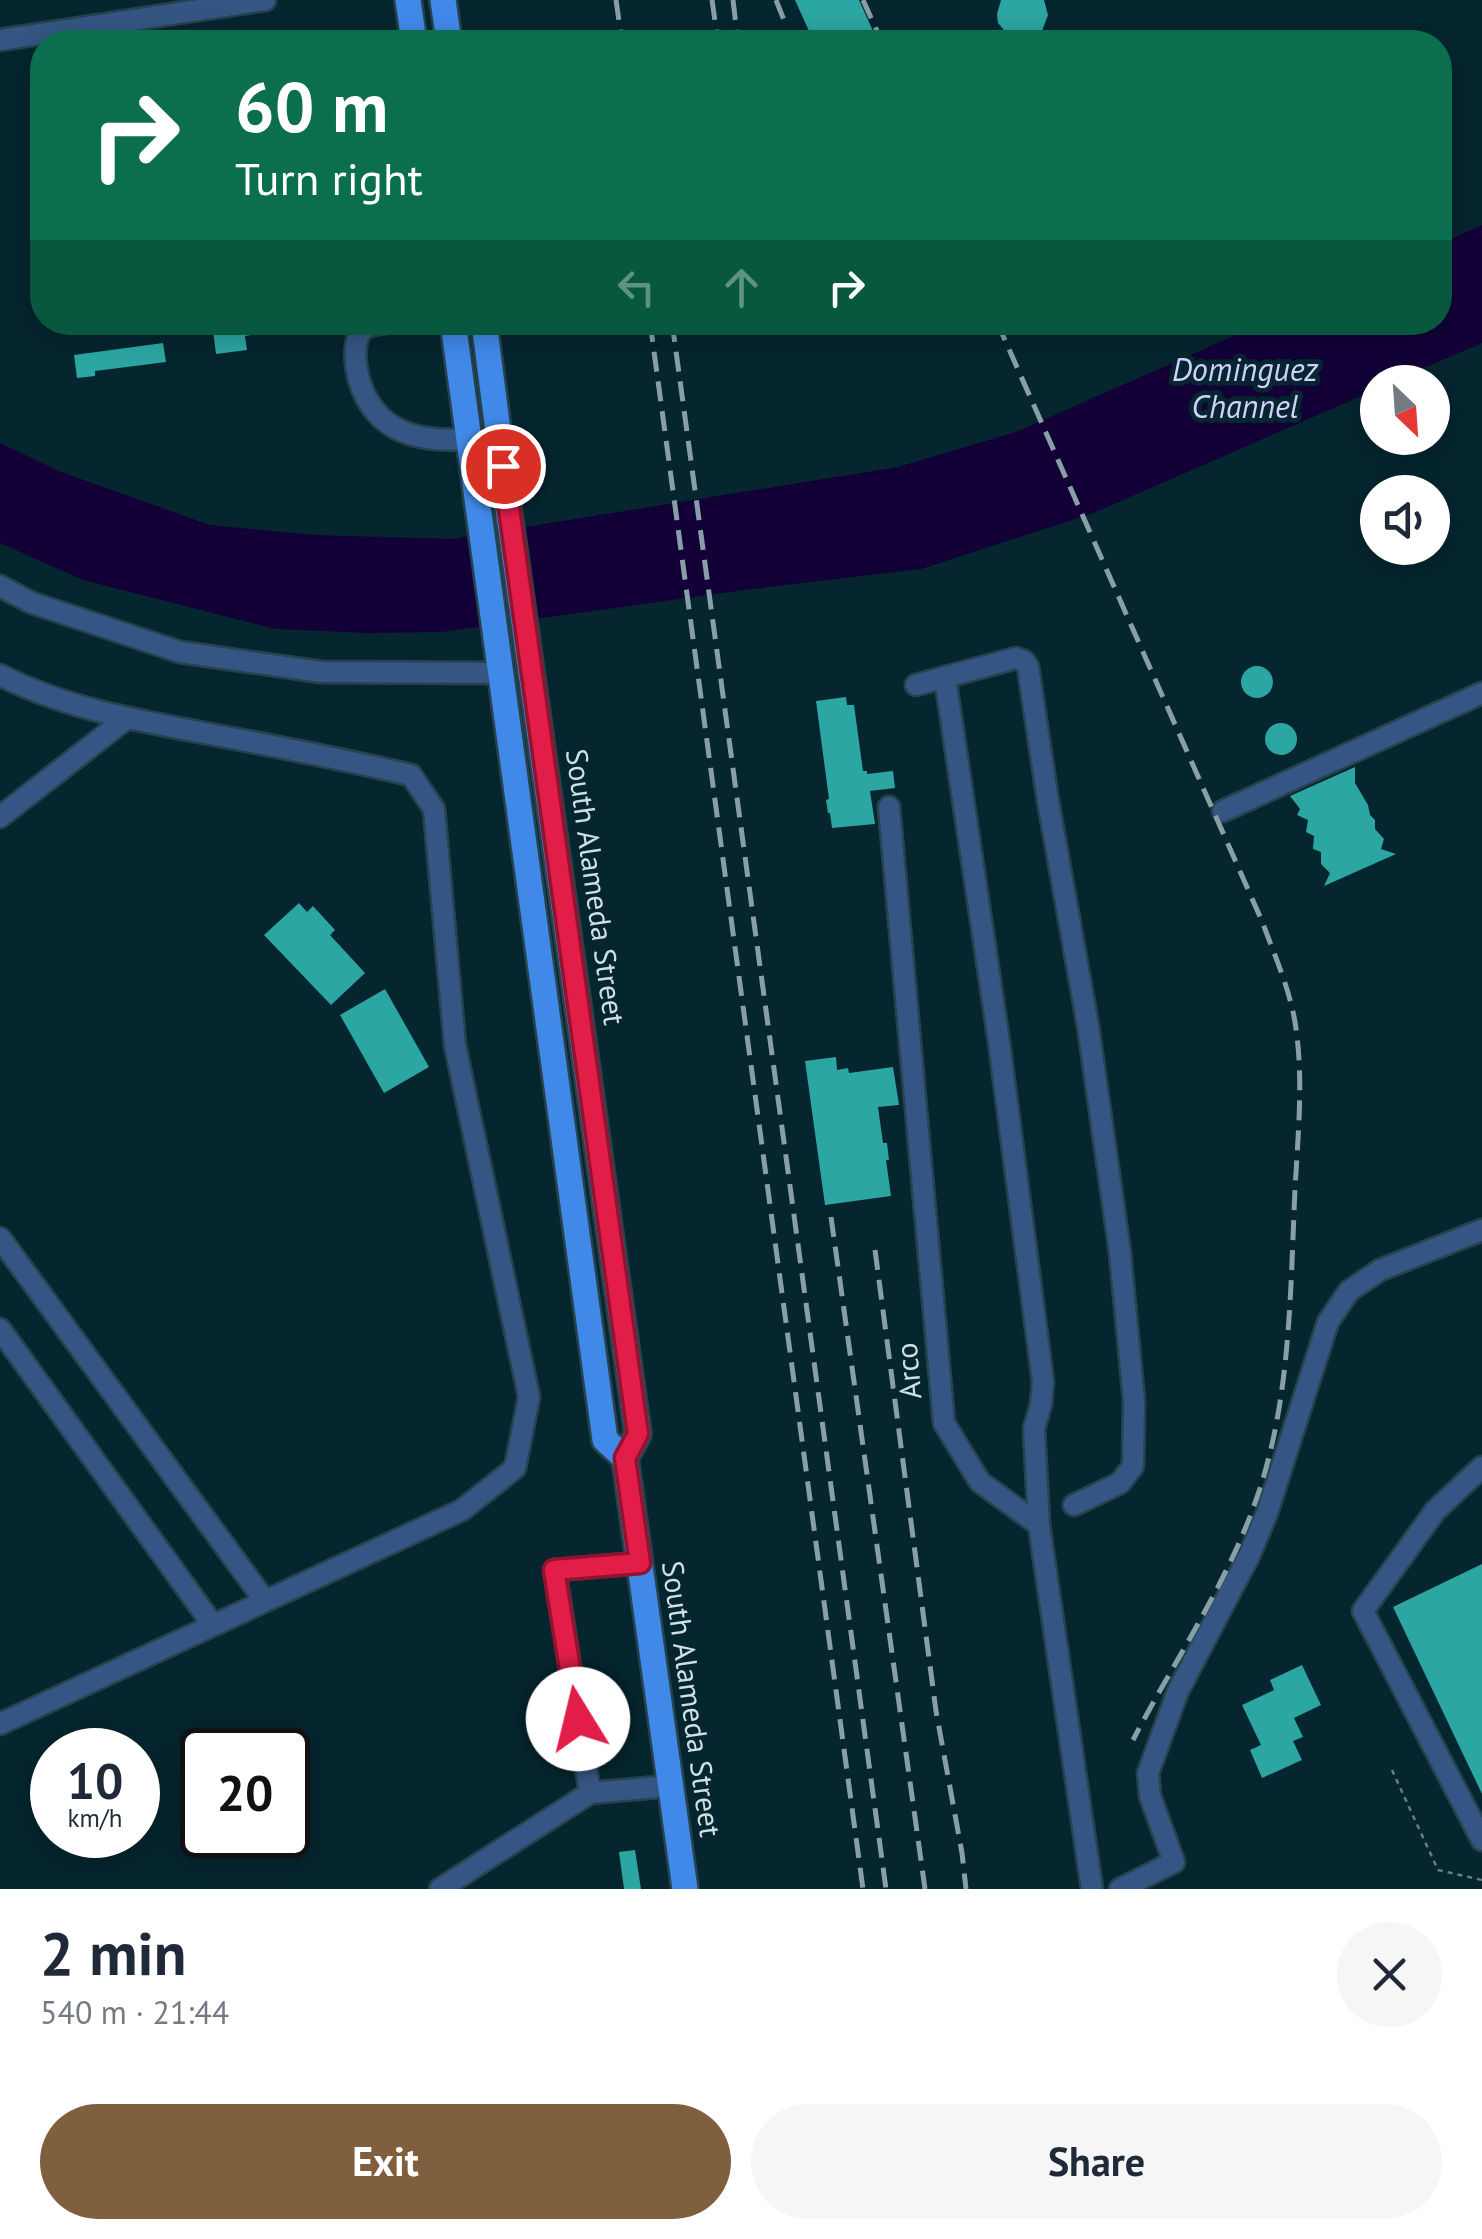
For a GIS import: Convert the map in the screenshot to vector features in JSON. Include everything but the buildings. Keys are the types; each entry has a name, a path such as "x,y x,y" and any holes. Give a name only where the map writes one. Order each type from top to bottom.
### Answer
{"main road":[{"path":"408,0 412,30"},
{"path":"443,0 447,30"},
{"name":"South Alameda Street","path":"455,335 605,1440 625,1458"},
{"name":"South Alameda Street","path":"486,335 638,1434 625,1458 685,1889"}],"lane":[{"path":"53,30 181,6 264,0"},
{"path":"0,40 30,34"},
{"path":"359,335 354,352 358,377 373,410 396,429 421,437 468,439"},
{"path":"0,586 32,603 180,652 321,672 500,668"},
{"path":"916,685 1016,658 1028,667 1088,1026 1120,1253 1134,1401 1133,1466 1120,1483 1074,1505"},
{"path":"0,674 31,691 128,718 412,775 434,809 455,1044 528,1397 516,1468 462,1510 0,1724"},
{"path":"945,677 999,1042 1043,1382 1034,1428 1039,1525 1092,1889"},
{"path":"1223,810 1482,693"},
{"path":"0,817 128,718"},
{"name":"Arco","path":"889,807 944,1423 980,1482 1039,1525"},
{"path":"1120,1889 1174,1862 1150,1796 1148,1773 1178,1692 1249,1556 1267,1513 1328,1322 1350,1291 1380,1270 1482,1230"},
{"path":"0,1238 265,1601"},
{"path":"0,1329 213,1625"},
{"path":"1482,1467 1435,1510 1363,1611 1482,1840"},
{"path":"590,1793 554,1570 640,1563"},
{"path":"440,1889 590,1793 670,1786"}],"path":[{"path":"1392,1770 1438,1870 1482,1880"}],"water":[{"name":"Dominguez Channel","path":"1482,225 1482,343 1431,365 1360,365 1360,396 1091,514 921,569 441,632 368,633 276,629 83,580 0,543 0,443 61,472 210,525 314,535 451,539 898,467 1016,432 1236,335 1452,335 1452,239"}],"railway":[{"path":"616,0 620,30"},
{"path":"712,0 716,30"},
{"path":"733,0 737,30"},
{"path":"776,0 784,20"},
{"path":"863,0 877,30"},
{"path":"652,335 863,1889"},
{"path":"674,335 886,1889"},
{"path":"1003,335 1262,921 1289,996 1298,1043 1300,1106 1286,1352 1265,1472 1240,1540 1212,1598 1133,1740"},
{"path":"831,1217 925,1889"},
{"path":"875,1250 936,1711 966,1889"}],"route":[{"path":"503,466 638,1434 625,1458 640,1563 554,1570 578,1719"}]}
